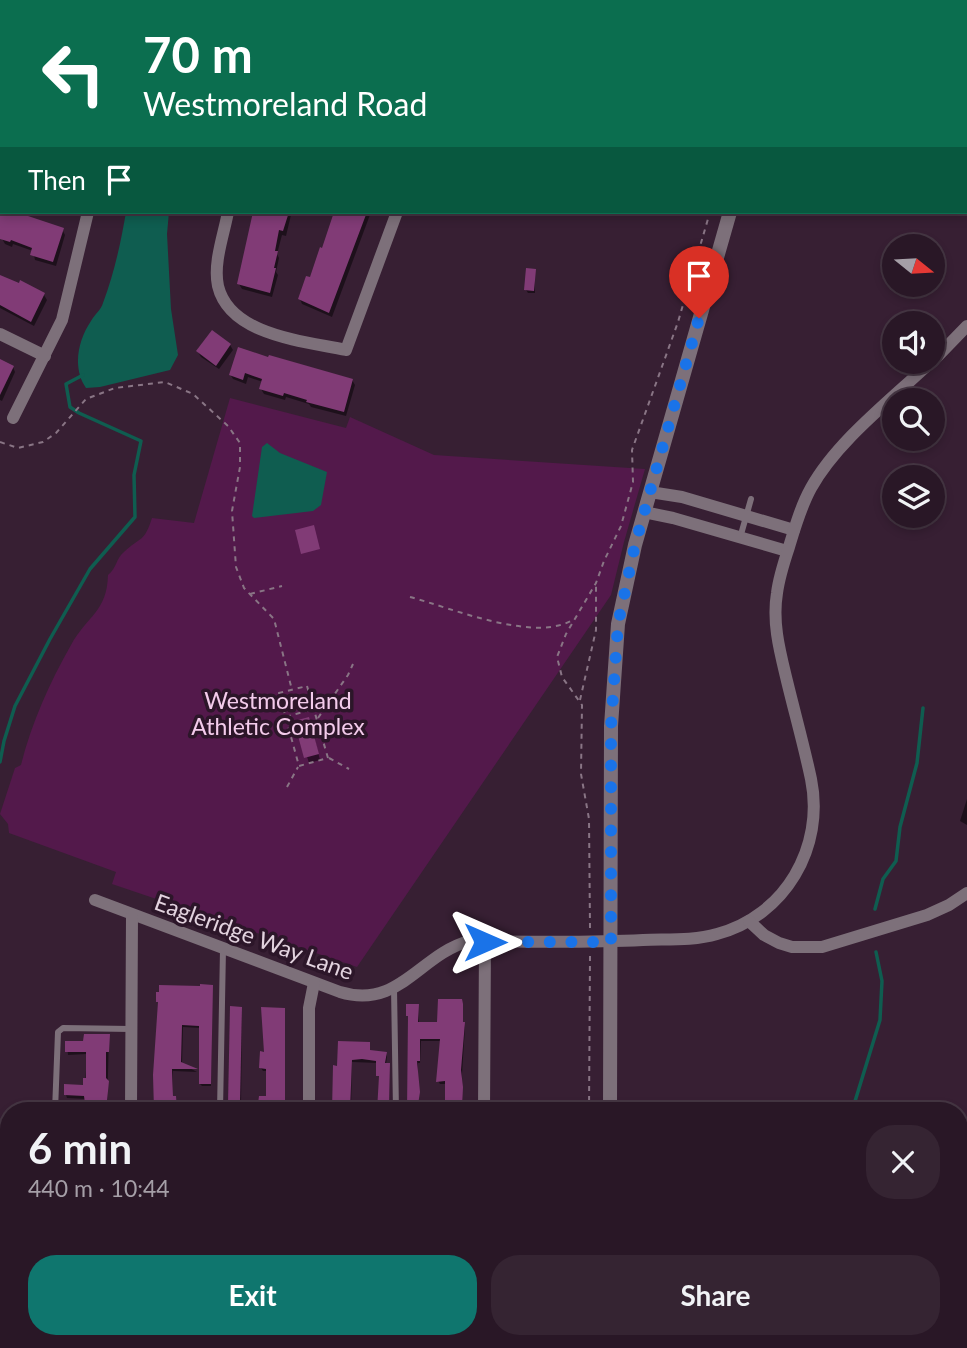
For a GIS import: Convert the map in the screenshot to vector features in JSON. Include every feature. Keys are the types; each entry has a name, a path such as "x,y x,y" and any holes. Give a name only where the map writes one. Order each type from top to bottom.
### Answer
{"street":[{"path":"13,418 62,320 88,214"},
{"path":"228,214 217,264 218,285 225,302 239,317 258,330 346,350 396,214"},
{"path":"610,1102 613,671 624,591 644,512 729,214"},
{"name":"Eagleridge Way Lane","path":"945,348 967,326"},
{"path":"0,334 45,356"},
{"name":"Eagleridge Way Lane","path":"95,900 352,996 376,996 394,988 458,944 469,941 611,942 704,937 749,921 779,898 794,877 806,855 814,818 811,780 777,633 776,595 787,551 805,499 828,463 919,374"},
{"path":"650,492 682,497 794,530"},
{"path":"644,512 787,551"},
{"path":"749,921 764,935 785,945 822,947 938,910 967,893"},
{"path":"131,1102 132,915"},
{"path":"484,1102 485,942"},
{"path":"309,1102 309,1008 314,983"}],"lane":[{"path":"740,538 751,499"},
{"path":"220,1102 223,948"},
{"path":"394,988 396,1102"},
{"path":"55,1102 58,1032 63,1028 131,1029"}],"path":[{"path":"0,442 18,448 35,446 50,438 93,396 115,388 165,382 193,394 228,426 240,443 232,511 234,556 238,576 249,594 274,619 292,690"},
{"path":"580,701 596,630 597,583"},
{"path":"249,594 282,586"},
{"path":"410,597 528,629 559,627 575,619"},
{"path":"317,719 354,664"},
{"path":"287,787 299,766 279,693 308,687 328,758"},
{"path":"286,717 314,708"},
{"path":"299,766 328,758 349,769"}],"green space":[{"name":"Westmoreland Athletic Complex","path":"230,398 346,428 350,417 434,455 645,469 611,595 357,967 112,884 116,872 9,833 8,824 0,814 15,768 21,765 30,734 49,688 77,635 100,606 108,575 119,557 144,536 152,518 194,523"}],"shaded area":[{"path":"126,214 169,214 167,234 171,309 178,355 170,370 86,388 79,372 80,345 86,329 101,308 117,258"},
{"path":"267,443 280,453 327,472 321,505 313,511 254,518 252,516 262,447"}],"building":[{"path":"0,214 22,214 64,228 53,262 30,255 32,248 0,239"},
{"path":"253,214 288,214 283,231 279,230 275,251 278,251 276,268 270,293 237,284"},
{"path":"333,214 366,214 329,313 298,299 306,276 310,277 320,247 322,248"},
{"path":"526,268 536,269 534,291 524,290"},
{"path":"0,275 19,283 20,280 45,293 31,322 0,305"},
{"path":"212,330 231,344 216,366 196,351"},
{"path":"238,347 353,379 344,412 284,393 283,396 259,389 262,379 245,373 243,380 229,375"},
{"path":"0,359 14,366 0,395"},
{"path":"314,525 320,549 301,554 295,530"},
{"path":"309,717 319,754 304,758 294,721"},
{"path":"159,985 213,985 211,1084 199,1084 199,1026 182,1025 181,1062 198,1069 172,1069 173,1096 176,1096 176,1102 154,1102 158,1002 156,992 159,992"},
{"path":"438,999 462,999 465,1022 461,1070 462,1102 445,1102 445,1081 436,1082 440,1039 420,1039 420,1061 417,1061 418,1102 407,1102 406,1004 419,1004 418,1022 437,1022"},
{"path":"230,1006 242,1007 240,1102 228,1102"},
{"path":"261,1007 285,1008 285,1102 258,1102 259,1096 266,1096 266,1069 259,1068 260,1051 264,1052"},
{"path":"84,1034 110,1034 109,1052 106,1052 106,1078 109,1081 107,1102 85,1102 84,1096 64,1095 64,1084 83,1085 83,1078 86,1078 86,1052 65,1052 65,1041 83,1041"},
{"path":"338,1041 370,1042 370,1050 387,1052 385,1063 390,1063 389,1102 378,1102 379,1076 376,1076 376,1061 362,1059 352,1060 350,1102 332,1102 333,1065 337,1066"}],"waterway":[{"path":"0,762 15,706 50,639 90,569 135,517 134,475 141,441 70,407 66,384 83,375"},
{"path":"875,909 883,879 896,861 900,827 917,763 923,708"},
{"path":"855,1102 880,1020 882,981 876,952"}],"route":[{"path":"485,942 611,942 611,726 618,624 635,545 699,318"}]}
